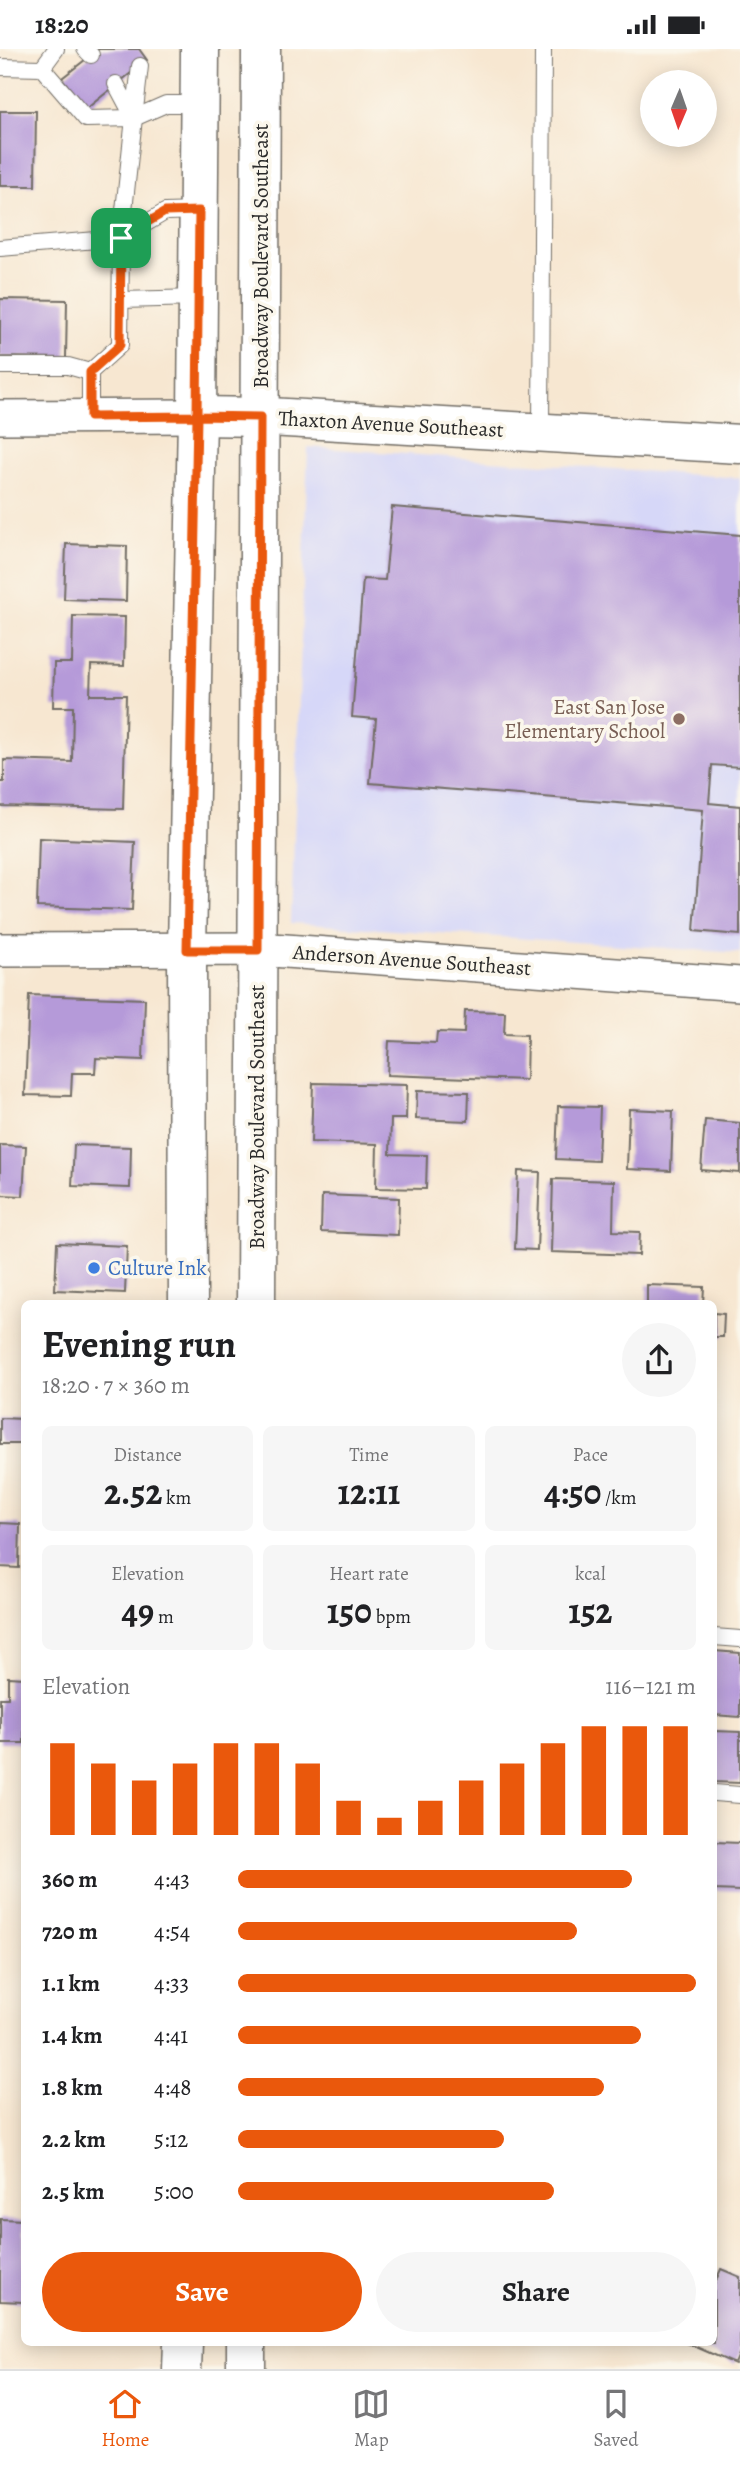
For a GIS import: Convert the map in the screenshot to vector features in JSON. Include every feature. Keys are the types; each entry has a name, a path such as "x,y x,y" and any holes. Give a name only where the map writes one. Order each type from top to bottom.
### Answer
{"main road":[{"path":"188,1300 187,950 197,416 200,49"},
{"name":"Broadway Boulevard Southeast","path":"256,1300 261,49"},
{"name":"Thaxton Avenue Southeast","path":"197,416 260,417 740,444"},
{"path":"182,2369 183,2346"},
{"path":"246,2346 246,2369"}],"street":[{"name":"Thaxton Avenue Southeast","path":"0,417 197,416"},
{"name":"Anderson Avenue Southeast","path":"0,950 258,950 740,984"}],"lane":[{"path":"42,68 56,49"},
{"path":"541,432 543,49"},
{"path":"90,417 90,372 120,345 121,238 140,66"},
{"path":"0,68 42,68 86,119 134,118 166,104 199,104"},
{"path":"116,84 134,118"},
{"path":"0,248 121,238 165,212 199,211"},
{"path":"121,300 198,298"},
{"path":"0,366 68,366 90,372"},
{"path":"717,1637 740,1639"},
{"path":"717,1793 740,1795"}],"shaded area":[{"path":"308,447 740,478 740,953 291,923"}],"building":[{"path":"99,49 139,49 147,60 86,109 62,78"},
{"path":"0,111 36,111 35,186 0,186"},
{"path":"0,299 67,300 66,358 0,357"},
{"path":"392,507 740,535 740,767 712,765 709,803 740,806 740,935 694,931 703,810 370,783 376,719 352,717 363,579 385,580"},
{"path":"66,544 127,546 126,601 64,599"},
{"path":"73,616 125,617 124,666 91,665 90,695 126,695 123,809 0,806 4,760 72,762 73,707 53,707 54,663 72,663"},
{"path":"39,838 135,842 132,910 37,907"},
{"path":"29,995 145,999 143,1060 96,1058 95,1073 72,1073 71,1096 25,1095"},
{"path":"465,1011 505,1012 504,1034 527,1035 526,1080 387,1075 389,1041 436,1043 437,1032 464,1033"},
{"path":"313,1083 407,1085 406,1119 391,1119 390,1154 427,1155 426,1189 376,1188 377,1144 311,1142"},
{"path":"417,1091 469,1092 468,1121 416,1119"},
{"path":"558,1106 600,1107 598,1161 556,1159"},
{"path":"629,1109 673,1111 671,1171 627,1169"},
{"path":"705,1120 740,1123 740,1173 701,1170"},
{"path":"0,1145 26,1146 23,1196 0,1195"},
{"path":"74,1145 131,1147 130,1188 72,1186"},
{"path":"518,1171 540,1172 537,1250 515,1249"},
{"path":"553,1179 614,1181 613,1231 640,1232 639,1255 551,1252"},
{"path":"322,1195 399,1198 398,1235 321,1232"},
{"path":"57,1243 127,1246 125,1293 55,1290"},
{"path":"647,1285 704,1287 703,1300 647,1300"},
{"path":"717,1313 724,1314 723,1337 717,1337"},
{"path":"0,1418 21,1419 21,1444 0,1444"},
{"path":"0,1523 20,1524 19,1568 0,1567"},
{"path":"717,1651 740,1653 740,1717 717,1715"},
{"path":"8,1677 21,1678 21,1743 0,1743 0,1698 8,1698"},
{"path":"717,1731 740,1732 740,1783 717,1782"},
{"path":"717,1842 740,1843 740,1891 717,1890"},
{"path":"0,2219 21,2220 21,2302 0,2301"},
{"path":"721,2269 740,2277 740,2352 735,2364 694,2346 717,2346 717,2278"}],"place":[{"name":"East San Jose Elementary School","path":"679,719"},
{"name":"Culture Ink","path":"94,1268"}],"route":[{"path":"121,238 120,345 90,372 90,417 197,416 187,950 258,950 260,417 197,416 199,211 165,212 121,238"}]}
